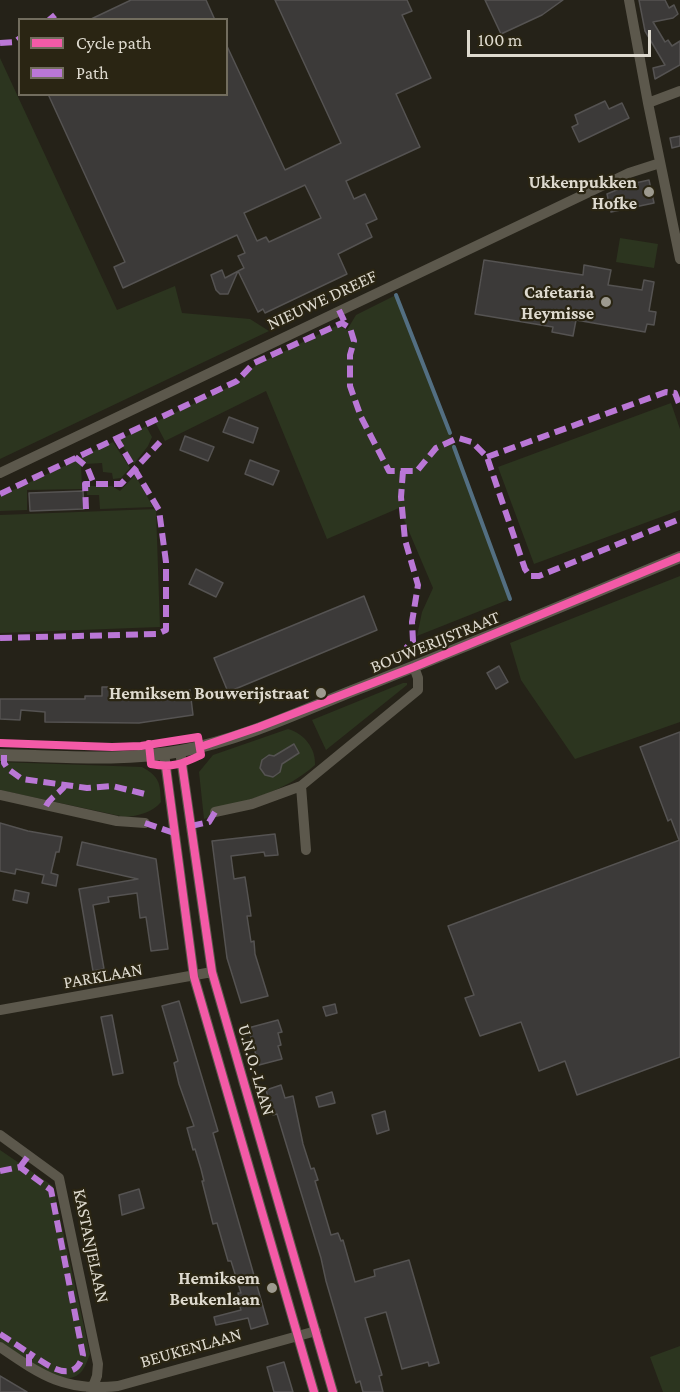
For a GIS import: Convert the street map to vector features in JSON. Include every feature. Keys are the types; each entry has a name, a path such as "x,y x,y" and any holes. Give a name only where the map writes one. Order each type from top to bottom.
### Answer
{"street":[{"path":"629,0 680,259"},
{"path":"648,103 680,91"},
{"name":"NIEUWE DREEF","path":"0,473 629,173 660,163"},
{"name":"BOUWERIJSTRAAT","path":"0,754 95,758 164,753 212,744 414,667 680,557"},
{"name":"BOUWERIJSTRAAT","path":"214,812 260,801 301,786 417,690 418,678 414,667"},
{"name":"U.N.O.-LAAN","path":"180,751 212,972 333,1392"},
{"name":"U.N.O.-LAAN","path":"164,753 194,977 314,1392"},
{"path":"301,786 306,850"},
{"path":"0,795 117,821 145,823"},
{"path":"174,833 191,831"},
{"name":"PARKLAAN","path":"0,1010 212,972"},
{"name":"KASTANJELAAN","path":"0,1135 59,1178 98,1364 92,1391"},
{"name":"BEUKENLAAN","path":"92,1391 118,1386 316,1331"},
{"path":"0,1347 45,1378 77,1389 92,1391"}],"green space":[{"path":"0,58 117,310 175,286 182,313 250,319 269,331 0,459"},
{"path":"620,238 658,244 654,268 616,262"},
{"path":"396,295 450,433 510,599 417,636 422,612 433,588 399,508 327,539 266,391 165,441 155,422 237,383 256,365 338,325 347,330 356,315"},
{"path":"671,403 680,429 680,510 534,564 498,467"},
{"path":"146,426 152,437 134,464 121,444 121,439"},
{"path":"113,442 130,468 121,478 113,479 112,473 103,472 102,463 85,464 78,458"},
{"path":"75,461 81,464 82,489 27,490 27,510 0,511 0,496"},
{"path":"135,475 153,507 100,509 99,495 87,495 86,486 112,486 120,491"},
{"path":"156,509 160,627 0,633 0,515"},
{"path":"680,576 680,722 575,759 521,680 510,643"},
{"path":"403,683 407,685 326,750 312,720"},
{"path":"288,729 300,734 308,743 314,753 315,765 279,789 210,810 210,817 204,819 199,772 213,755"},
{"path":"0,762 142,767 156,777 161,802 145,813 125,817 0,790"},
{"path":"0,1150 53,1186 90,1354 83,1369 74,1377 63,1378 44,1371 0,1342"},
{"path":"680,1346 680,1392 663,1392 650,1357"}],"building":[{"path":"131,0 206,0 214,18 93,18"},
{"path":"275,0 407,0 412,11 402,15 431,78 396,94 420,147 346,181 354,199 365,194 377,219 366,224 372,237 338,254 347,274 265,313 263,309 258,312 238,271 244,268 238,256 245,253 237,235 123,288 114,267 125,262 49,96 228,96 228,48 285,170 341,143","holes":["305,185 321,218 269,242 266,237 257,241 244,213"]},
{"path":"485,0 563,0 542,15 501,34"},
{"path":"639,0 665,0 669,8 674,5 678,14 673,18 653,22 665,42 668,40 672,46 680,41 680,65 655,79 653,68 665,65 645,31"},
{"path":"605,101 609,109 622,103 629,118 579,142 572,127 578,124 575,115"},
{"path":"680,136 680,146 672,148 670,138"},
{"path":"649,180 654,203 611,212 607,194 631,184"},
{"path":"484,260 583,275 584,265 611,270 608,285 642,290 644,280 654,282 649,311 656,312 654,325 647,324 645,332 576,320 573,336 552,332 553,327 475,314"},
{"path":"222,270 225,278 238,271 228,294 220,294 216,290 211,275"},
{"path":"229,417 258,428 253,443 223,432"},
{"path":"185,436 214,447 208,461 180,450"},
{"path":"250,460 279,471 273,485 245,474"},
{"path":"83,491 84,509 30,511 29,493"},
{"path":"196,569 223,583 216,597 189,584"},
{"path":"364,596 377,630 228,692 214,658"},
{"path":"499,666 508,682 496,689 487,673"},
{"path":"102,687 116,687 116,691 142,700 166,697 165,693 190,690 193,715 139,723 45,722 45,712 21,710 20,720 0,719 0,699 85,699 85,696 102,696"},
{"path":"680,732 679,840 671,819 668,821 640,747"},
{"path":"294,744 299,753 282,764 280,772 273,777 265,775 260,768 262,760"},
{"path":"0,823 62,837 51,873 58,875 56,886 42,883 44,875 16,869 15,874 0,871"},
{"path":"275,834 278,855 265,856 264,852 231,856 234,879 245,877 251,916 247,916 251,942 254,941 255,954 268,996 241,1003 227,958 212,841"},
{"path":"680,840 680,1057 577,1095 565,1061 539,1071 521,1022 480,1036 465,998 474,995 448,926"},
{"path":"82,842 156,859 168,949 151,951 146,917 140,918 137,893 108,897 109,902 93,905 104,969 93,971 79,889 138,879 77,865"},
{"path":"15,890 29,893 27,903 13,900"},
{"path":"179,1001 218,1131 213,1133 268,1324 251,1329 248,1318 216,1325 214,1317 241,1310 237,1298 239,1298 238,1293 241,1293 231,1261 228,1261 217,1223 213,1224 201,1169 187,1128 194,1126 179,1084 174,1063 178,1061 162,1006"},
{"path":"335,1004 337,1013 326,1016 323,1007"},
{"path":"112,1015 123,1073 113,1075 101,1017"},
{"path":"278,1020 282,1032 278,1033 281,1045 278,1046 282,1059 259,1065 248,1028"},
{"path":"281,1085 285,1098 293,1096 303,1144 311,1169 314,1168 318,1180 315,1181 331,1235 338,1233 341,1241 343,1240 355,1282 375,1276 374,1270 409,1260 439,1363 429,1366 428,1362 402,1369 386,1312 365,1318 382,1375 379,1376 383,1392 363,1392 360,1381 356,1383 277,1114 273,1115 266,1090"},
{"path":"332,1092 335,1103 319,1107 316,1097"},
{"path":"385,1111 389,1130 377,1134 372,1115"},
{"path":"139,1189 144,1208 122,1215 119,1195"},
{"path":"284,1362 293,1392 274,1392 267,1367"},
{"path":"0,1376 27,1392 0,1392"}],"waterway":[{"path":"396,295 450,433"},
{"path":"454,447 510,599"}],"marked path":[{"path":"51,18 55,15"},
{"path":"0,43 15,42 18,40"},
{"path":"339,310 346,325"},
{"path":"0,494 237,381 254,363 342,323 350,328 354,341 350,355 350,386 361,417 389,471 417,471 436,448 458,438 472,442 487,457 525,569 530,576 539,576 680,519"},
{"path":"487,457 666,392 675,393 680,406"},
{"path":"0,638 157,634 166,630 166,562 159,510 116,438"},
{"path":"86,509 85,484 121,484 160,442"},
{"path":"75,457 87,467 94,484"},
{"path":"403,471 401,497 405,540 418,585 412,622 413,641 406,648"},
{"path":"4,755 4,763 8,769 22,779 87,788 112,786 145,794"},
{"path":"46,806 66,784"},
{"path":"191,826 209,822 215,812"},
{"path":"145,823 174,833"},
{"path":"20,1167 29,1155"},
{"path":"0,1171 20,1167 51,1190 83,1355 79,1365 73,1370 66,1371 51,1367 29,1353"},
{"path":"0,1334 29,1353 29,1367"}],"cycle path":[{"path":"200,747 259,727 414,667 680,557"},
{"path":"0,743 112,747 141,746 198,737 201,755 177,764 165,766 151,764 149,744"},
{"path":"182,764 212,972 333,1392"},
{"path":"166,767 194,977 314,1392"}],"place":[{"name":"Ukkenpukken Hofke","path":"649,192"},
{"name":"Cafetaria Heymisse","path":"606,302"},
{"name":"Hemiksem Bouwerijstraat","path":"321,693"},
{"name":"Hemiksem Beukenlaan","path":"272,1288"}]}
